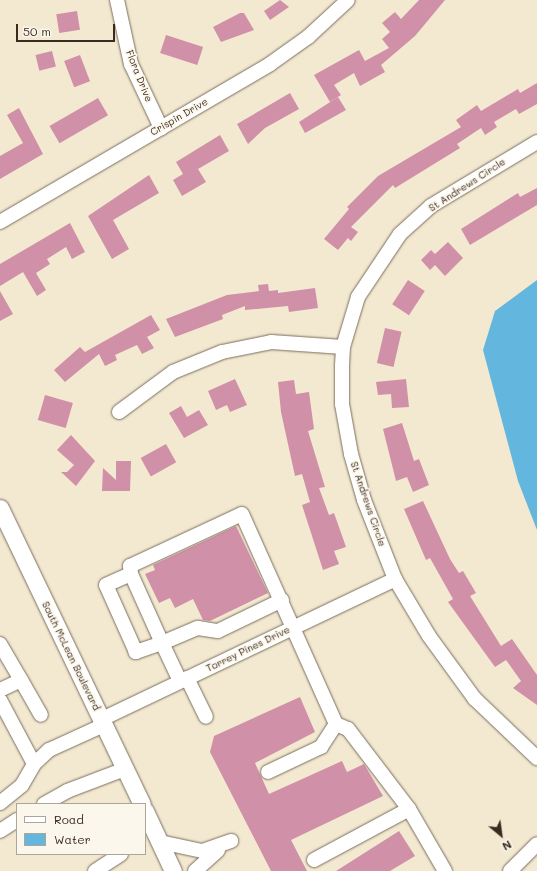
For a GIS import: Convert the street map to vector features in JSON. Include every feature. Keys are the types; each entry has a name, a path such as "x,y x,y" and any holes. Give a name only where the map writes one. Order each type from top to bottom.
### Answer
{"main road":[{"name":"South McLean Boulevard","path":"0,508 142,803"},
{"path":"146,814 153,837 170,870"}],"street":[{"name":"Flora Drive","path":"117,0 131,64 161,128"},
{"name":"Crispin Drive","path":"0,222 270,64 308,37 348,0"},
{"name":"St Andrews Circle","path":"537,142 431,206 400,234 358,297 343,347 342,404 351,454 364,500 395,579 429,636 476,699 537,758"},
{"path":"120,412 173,372 222,352 271,342 343,347"},
{"path":"206,717 162,643 131,574 130,566 242,514 282,600 292,628 336,724 348,729 409,809 445,871"},
{"path":"131,574 106,585 136,652 198,628 218,631 282,600"},
{"name":"Torrey Pines Drive","path":"0,803 22,785 34,764 49,750 183,680 395,579"},
{"path":"0,644 41,715"},
{"path":"0,690 21,680"},
{"path":"0,700 34,764"},
{"path":"268,772 321,747 336,724"},
{"path":"46,803 66,791 125,769"},
{"path":"314,860 409,809"},
{"path":"0,831 16,821"},
{"path":"153,837 202,851 231,841 203,860 194,871"},
{"path":"510,871 537,844"},
{"path":"95,871 119,855"}],"water":[{"path":"537,280 537,530 518,481 483,350 495,311"}],"building":[{"path":"280,0 289,7 270,20 264,11"},
{"path":"419,0 445,0 415,36 381,65 385,72 360,86 354,73 334,85 341,95 330,102 314,75 359,50 365,61 389,48 382,39 390,32 382,23 395,12 401,19"},
{"path":"77,11 80,30 59,33 56,14"},
{"path":"240,13 244,13 254,30 221,42 213,27"},
{"path":"166,35 203,47 197,65 160,53"},
{"path":"52,51 56,67 39,71 36,55"},
{"path":"80,55 90,81 74,87 64,61"},
{"path":"537,83 537,104 519,114 516,109 494,122 497,127 485,135 481,128 457,144 460,148 395,188 393,185 351,227 358,232 351,241 348,238 338,250 324,239 349,209 347,207 378,176 461,127 456,120 477,105 481,111 518,89 520,93"},
{"path":"290,93 299,109 265,128 248,144 237,124"},
{"path":"338,97 346,110 305,133 299,122"},
{"path":"98,98 108,115 60,143 50,126"},
{"path":"19,108 43,154 0,179 0,156 23,143 7,115"},
{"path":"220,135 229,151 198,169 206,182 182,196 173,180 183,174 176,162"},
{"path":"149,175 159,193 113,220 129,249 112,259 88,216"},
{"path":"537,188 537,205 470,245 461,229 518,193 520,197"},
{"path":"70,223 85,252 72,259 66,247 47,259 50,264 36,273 46,290 37,296 23,272 0,286 0,264"},
{"path":"448,242 463,258 445,276 435,265 430,270 421,260 431,250 435,254"},
{"path":"408,280 425,291 409,315 392,304"},
{"path":"268,284 269,291 278,290 278,293 315,288 318,308 289,312 288,306 245,310 245,306 222,315 223,319 175,337 166,319 227,295 259,291 258,285"},
{"path":"0,291 13,314 0,321"},
{"path":"151,315 160,330 147,337 154,348 142,354 137,345 115,355 117,360 105,366 99,354 65,382 54,370 80,347 85,352"},
{"path":"385,328 402,332 393,367 377,363"},
{"path":"235,379 247,405 230,412 227,405 216,410 208,391"},
{"path":"406,379 409,407 392,408 391,394 378,395 376,382"},
{"path":"294,380 296,394 309,392 314,429 308,431 325,487 319,488 329,515 334,513 346,547 334,551 339,564 323,570 302,505 310,502 302,474 295,476 281,412 278,382"},
{"path":"45,395 73,403 66,428 38,420"},
{"path":"181,406 187,417 199,410 208,425 184,438 169,413"},
{"path":"402,423 414,461 419,459 429,485 413,492 407,477 396,481 383,429"},
{"path":"71,435 95,461 76,486 61,472 67,472 74,465 57,450"},
{"path":"166,444 176,462 151,476 141,458"},
{"path":"116,461 131,461 130,491 102,491 103,468 116,480"},
{"path":"423,501 450,559 459,573 463,571 476,593 470,596 501,646 512,639 537,675 537,705 513,688 521,681 506,660 495,667 448,602 453,599 430,558 426,560 404,509"},
{"path":"236,526 268,593 210,621 203,620 193,599 175,608 170,598 159,603 145,574 155,570 153,565"},
{"path":"300,697 315,732 255,763 269,794 342,761 347,772 364,764 383,796 291,840 307,871 271,871 210,752 214,736"},
{"path":"399,831 415,856 390,871 336,871"}]}
